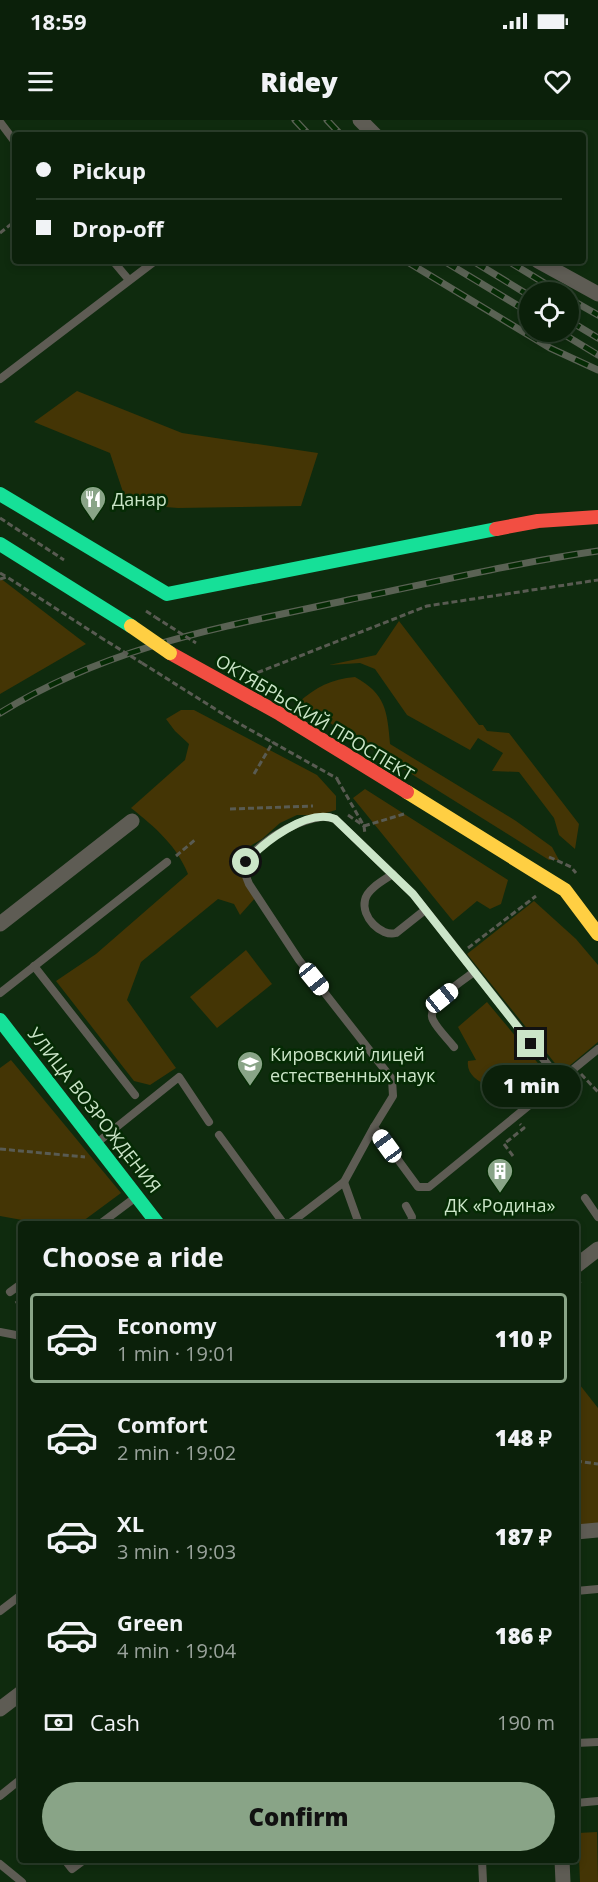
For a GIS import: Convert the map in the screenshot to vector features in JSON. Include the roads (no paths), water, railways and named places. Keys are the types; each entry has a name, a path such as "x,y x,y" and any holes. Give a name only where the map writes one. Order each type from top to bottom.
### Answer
{"street":[{"path":"360,120 372,132"},
{"path":"543,264 598,294"},
{"path":"0,494 167,594 538,521 598,517"},
{"name":"ОКТЯБРЬСКИЙ ПРОСПЕКТ","path":"0,544 170,653 280,714 565,890 598,934"},
{"path":"0,924 132,821"},
{"name":"УЛИЦА ВОЗРОЖДЕНИЯ","path":"0,1020 156,1221"},
{"path":"579,1264 598,1249"},
{"path":"579,1532 598,1530"},
{"path":"0,1709 18,1695"},
{"path":"562,1863 563,1882"}],"lane":[{"path":"0,122 12,138"},
{"path":"116,264 129,280"},
{"path":"0,379 151,264"},
{"path":"291,1221 344,1182 393,1096 392,1079 299,960 249,884 244,870 246,862 280,832 301,822 325,816 335,819 393,874 425,910 560,1080"},
{"path":"0,993 168,862"},
{"path":"393,874 369,892 365,899 365,908 370,921 384,934 391,935 425,910"},
{"path":"34,966 135,1095"},
{"path":"454,1047 433,1021 431,1013 434,1005 474,972"},
{"path":"374,1127 414,1184 424,1189 598,1049"},
{"path":"96,1144 179,1077 209,1122"},
{"path":"219,1135 285,1221"},
{"path":"344,1182 358,1221"},
{"path":"104,1221 137,1196"},
{"path":"585,1198 598,1217"},
{"path":"406,1206 412,1217 411,1221"},
{"path":"10,1292 18,1286"},
{"path":"0,1332 18,1335"},
{"path":"579,1591 598,1589"},
{"path":"0,1611 18,1597"},
{"path":"579,1743 598,1742"},
{"path":"0,1796 18,1781"},
{"path":"579,1803 598,1801"},
{"path":"67,1863 72,1869 80,1863"},
{"path":"482,1863 483,1882"},
{"path":"0,1864 20,1881"}],"railway":[{"path":"295,120 306,132"},
{"path":"327,120 338,132"},
{"path":"411,264 550,348 598,370"},
{"path":"449,264 519,306"},
{"path":"478,264 519,289"},
{"path":"513,264 543,282"},
{"path":"579,304 598,315"},
{"path":"579,327 598,338"},
{"path":"577,342 598,355"},
{"path":"0,713 84,670 169,641 256,619 535,561 598,551"}],"place":[{"name":"Данар","path":"93,522"},
{"name":"Кировский лицей естественных наук","path":"250,1087"},
{"name":"ДК «Родина»","path":"500,1194"}]}
